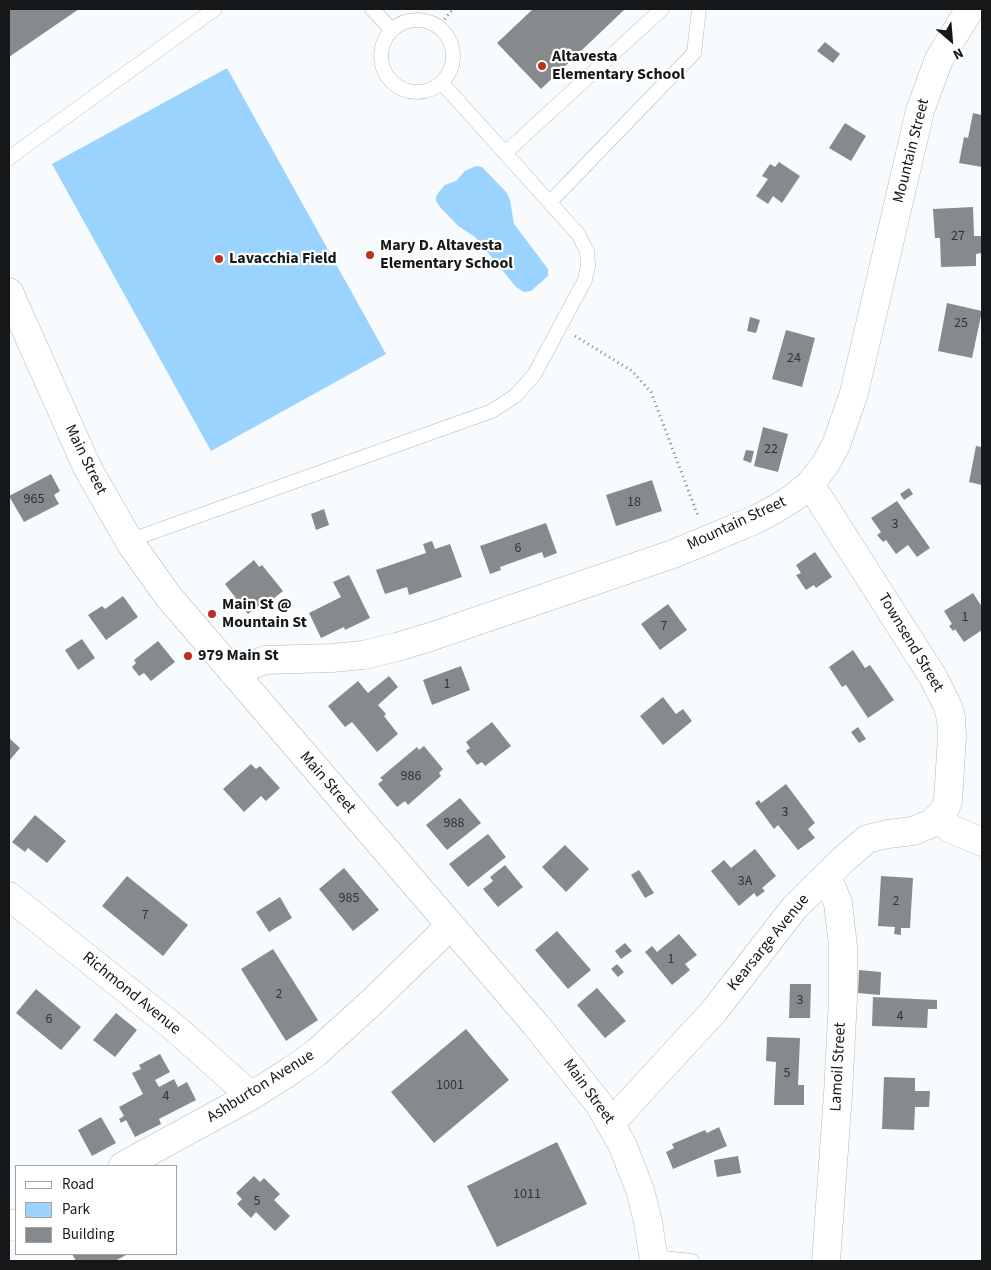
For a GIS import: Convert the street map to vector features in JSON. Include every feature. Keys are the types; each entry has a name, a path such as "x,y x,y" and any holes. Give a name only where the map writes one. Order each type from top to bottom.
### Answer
{"street":[{"name":"Mountain Street","path":"233,672 265,660 346,657 397,647 607,577 707,540 777,508 810,484 825,465 836,445 854,393 920,111 939,59 970,9"},
{"name":"Main Street","path":"9,292 88,469 128,540 168,596 584,1083 611,1123 628,1156 640,1190 654,1259"},
{"name":"Townsend Street","path":"810,484 934,677 947,705 952,736 950,795 946,807 938,818"},
{"path":"938,818 951,829 982,842"},
{"name":"Kearsarge Avenue","path":"611,1123 714,1010 795,907 858,846 867,839 918,829 938,818"},
{"name":"Lamoil Street","path":"826,1261 839,1085 843,972 842,922 833,888 827,876"},
{"name":"Richmond Avenue","path":"9,896 176,1030 251,1096"},
{"name":"Ashburton Avenue","path":"124,1165 251,1096 292,1070 331,1040 450,926"}],"lane":[{"path":"9,158 125,72 215,9"},
{"path":"372,9 392,30"},
{"path":"505,153 662,9"},
{"path":"550,202 694,53 699,9"},
{"path":"411,20 425,21 438,27 448,37 453,50 453,64 450,72 442,83 430,90 416,93 402,90 390,81 383,69 380,55 384,41 398,25 411,20"},
{"path":"128,540 492,411 508,402 528,383 585,280 588,261 587,251 581,238 550,202 442,83"},
{"path":"654,1259 692,1261"}],"path":[{"path":"438,27 453,9"},
{"path":"560,327 632,370 651,392 707,540"}],"green space":[{"name":"Lavacchia Field","path":"227,68 386,354 211,451 52,164"},
{"path":"476,166 482,167 507,193 514,224 548,269 548,276 531,291 524,292 516,287 475,237 457,225 436,201 438,193 445,185 456,181 465,171"}],"building":[{"path":"9,9 79,9 9,57"},
{"name":"Altavesta Elementary School","path":"533,9 625,9 541,89 497,43"},
{"path":"825,42 840,54 833,63 817,51"},
{"path":"973,113 982,115 982,167 959,163 964,137 968,138"},
{"path":"845,123 866,136 851,161 829,148"},
{"path":"779,162 800,176 782,203 773,196 768,204 756,196 768,179 762,176 770,164 775,167"},
{"path":"973,207 974,236 981,236 982,253 976,254 976,266 941,267 940,238 935,238 933,209"},
{"path":"947,303 982,311 972,358 938,351"},
{"path":"750,317 760,320 756,333 747,331"},
{"path":"786,330 815,338 802,387 772,379"},
{"path":"763,427 788,434 778,472 754,466"},
{"path":"976,446 982,447 982,485 969,482"},
{"path":"746,450 754,451 751,463 743,460"},
{"path":"51,474 60,491 54,495 59,504 24,522 9,496"},
{"path":"652,480 662,511 616,526 606,495"},
{"path":"909,488 913,494 904,500 900,494"},
{"path":"897,501 930,548 917,557 908,545 896,554 886,540 883,542 877,535 881,532 871,518"},
{"path":"324,509 329,525 316,530 311,514"},
{"path":"546,523 557,553 544,558 542,552 500,567 501,570 490,574 480,546"},
{"path":"432,541 435,549 450,544 462,577 409,595 407,587 385,594 376,570 426,553 423,544"},
{"path":"815,552 832,577 816,588 814,585 806,590 796,575 801,573 796,565"},
{"path":"254,560 259,567 262,565 283,591 259,610 257,607 248,614 225,584"},
{"path":"349,575 370,618 345,630 344,627 321,638 309,613 341,597 333,582"},
{"path":"973,593 982,607 982,630 964,642 955,629 953,631 949,626 952,624 944,611"},
{"path":"123,596 138,617 106,640 88,615 102,606 105,609"},
{"path":"668,604 687,630 660,650 641,624"},
{"path":"82,639 95,658 78,670 65,650"},
{"path":"158,641 175,662 151,681 144,673 139,676 132,667 136,663 134,660"},
{"path":"853,650 865,668 870,665 894,700 868,718 846,685 842,687 829,667"},
{"path":"461,666 470,690 432,705 423,680"},
{"path":"389,676 398,687 378,705 398,734 377,752 352,722 345,727 328,706 358,681 368,693"},
{"path":"663,697 676,714 683,709 692,721 663,745 640,716"},
{"path":"492,722 511,746 485,766 482,762 477,765 466,751 470,748 466,742"},
{"path":"858,727 866,739 859,743 851,732"},
{"path":"9,738 20,748 9,761"},
{"path":"424,746 443,769 439,773 441,776 408,805 405,801 397,807 378,784 383,780 380,778 417,747 419,750"},
{"path":"251,764 256,769 260,766 280,788 266,801 261,796 244,812 223,789"},
{"path":"786,784 815,823 808,829 815,838 798,850 778,825 774,829 755,803 759,800 761,803"},
{"path":"460,798 481,823 447,850 426,825"},
{"path":"35,815 66,841 47,863 28,848 25,852 12,842"},
{"path":"488,834 506,857 468,887 449,864"},
{"path":"565,845 589,869 566,892 542,867"},
{"path":"755,849 776,876 762,888 765,891 757,897 754,893 739,906 711,871 724,860 731,868"},
{"path":"505,865 523,887 498,907 483,889 493,881 490,877"},
{"path":"344,868 379,910 353,931 319,889"},
{"path":"639,870 654,893 645,898 631,875"},
{"path":"127,876 188,925 163,956 102,906"},
{"path":"881,876 913,878 910,928 901,928 901,935 894,934 895,927 878,926"},
{"path":"280,897 292,918 269,932 256,912"},
{"path":"557,931 591,970 568,989 535,950"},
{"path":"679,934 697,955 685,964 690,970 672,985 645,952 652,946 657,952"},
{"path":"625,943 632,951 621,959 615,951"},
{"path":"273,949 318,1020 286,1041 241,969"},
{"path":"617,964 624,972 618,977 611,969"},
{"path":"859,970 881,972 880,995 858,993"},
{"path":"790,984 811,984 810,1018 789,1018"},
{"path":"597,988 626,1021 605,1038 577,1005"},
{"path":"36,989 81,1027 61,1050 16,1013"},
{"path":"873,997 937,1000 937,1009 928,1009 927,1028 872,1026"},
{"path":"116,1013 137,1030 115,1057 93,1040"},
{"path":"466,1029 509,1080 434,1143 391,1092"},
{"path":"767,1037 800,1038 798,1085 804,1085 804,1105 774,1105 776,1062 766,1061"},
{"path":"160,1054 170,1072 155,1080 159,1087 174,1079 178,1087 187,1082 196,1100 159,1119 161,1124 135,1137 126,1120 121,1123 119,1119 124,1116 119,1107 143,1094 132,1073 141,1069 139,1065"},
{"path":"884,1077 915,1078 915,1091 930,1091 929,1107 915,1107 914,1130 882,1129"},
{"path":"101,1117 116,1143 92,1156 78,1130"},
{"path":"719,1127 727,1146 673,1169 666,1152 674,1148 672,1144 705,1130 707,1133"},
{"path":"557,1142 587,1204 497,1247 467,1186"},
{"path":"738,1156 741,1173 717,1177 714,1160"},
{"path":"254,1176 260,1182 264,1178 280,1194 274,1200 290,1216 275,1231 256,1212 251,1218 237,1204 242,1199 236,1193"},
{"path":"73,1255 126,1255 115,1261 76,1261"}],"place":[{"name":"Altavesta Elementary School","path":"542,66"},
{"name":"Mary D. Altavesta Elementary School","path":"370,255"},
{"name":"Lavacchia Field","path":"219,259"},
{"name":"Main St @ Mountain St","path":"212,614"},
{"name":"979 Main St","path":"188,656"}]}
